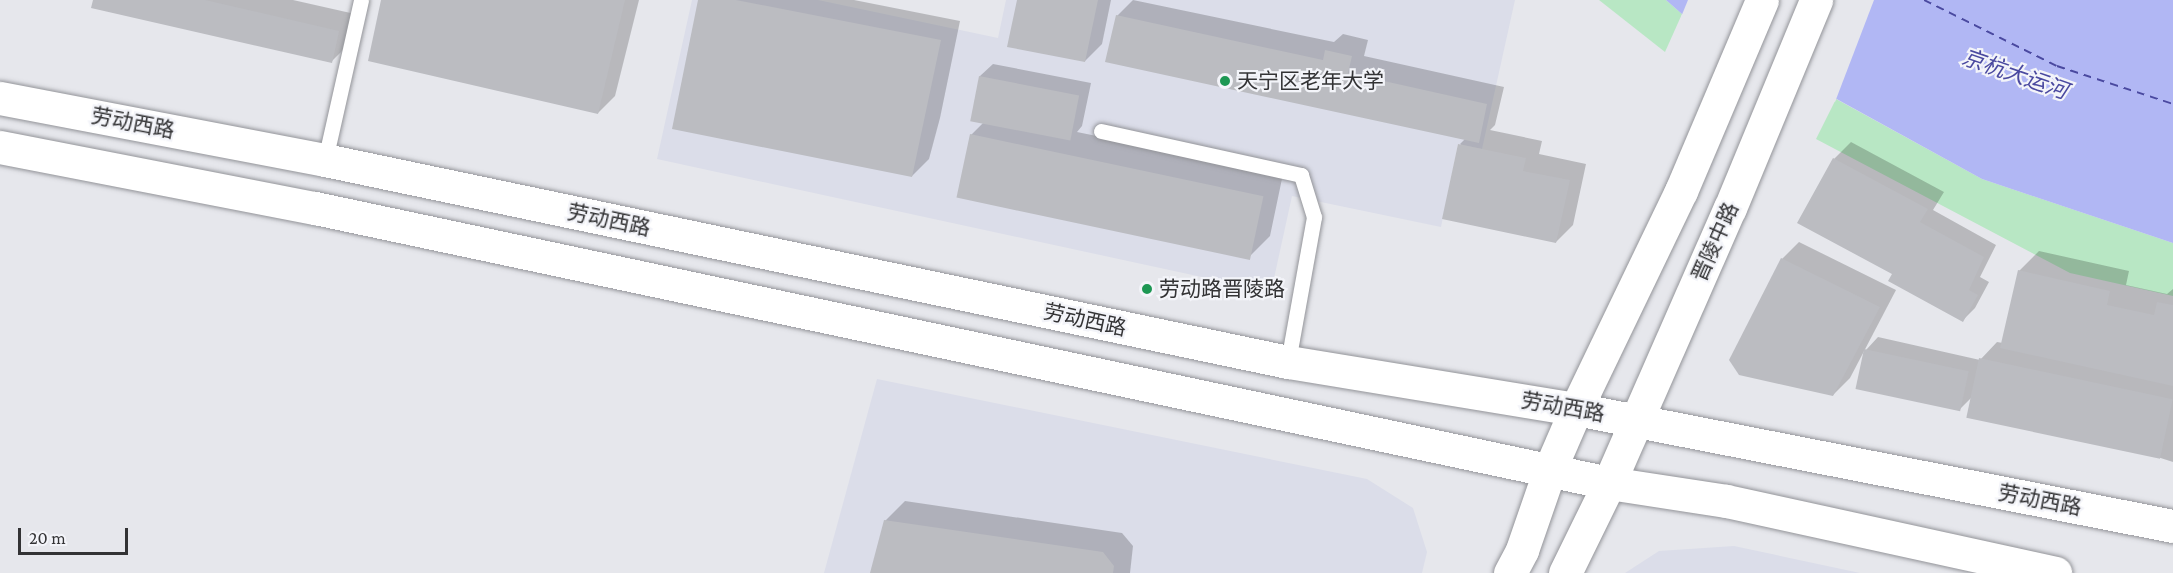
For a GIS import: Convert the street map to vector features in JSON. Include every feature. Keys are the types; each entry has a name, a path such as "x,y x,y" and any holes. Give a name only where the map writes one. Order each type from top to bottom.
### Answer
{"main road":[{"path":"1510,573 1522,550 1550,469 1576,409 1681,192 1762,0"},
{"name":"晋陵中路","path":"1565,573 1609,483 1730,208 1816,0"},
{"name":"劳动西路","path":"0,98 325,160 1288,362 1636,420 2173,526"},
{"path":"0,147 326,211 1609,483 1726,501 2055,573"}],"lane":[{"path":"325,160 361,0"},
{"path":"1101,131 1301,175 1314,217 1288,362"}],"shaded area":[{"path":"692,0 818,0 998,38 1006,0 1515,0 1482,149 1458,144 1441,227 1292,196 1271,292 657,159"},
{"path":"877,379 1367,479 1413,508 1427,552 1422,573 824,573"},
{"path":"1734,546 1860,573 1625,573 1659,551"}],"green space":[{"path":"1599,0 1666,0 1682,14 1665,52"},
{"path":"1836,99 1982,179 2173,243 2173,296 2070,273 1816,139"}],"water":[{"name":"京杭大运河","path":"1666,0 2173,0 2173,243 1982,179 1682,14"}],"pier":[{"path":"1688,0 1874,0 1835,102 1681,17"}],"building":[{"path":"93,0 205,0 339,31 332,63 91,8"},
{"path":"381,0 625,0 598,114 368,61"},
{"path":"698,0 736,0 941,40 912,177 672,129"},
{"path":"1017,0 1098,0 1085,62 1007,47"},
{"path":"1116,15 1323,60 1325,50 1352,56 1348,73 1487,104 1479,143 1105,62"},
{"path":"979,76 1079,95 1070,141 970,121"},
{"path":"970,134 1263,196 1250,260 956,198"},
{"path":"1458,144 1526,158 1523,171 1570,180 1556,243 1442,219"},
{"path":"1833,158 1928,209 1920,222 1984,257 1969,290 1978,295 1963,322 1888,281 1892,274 1797,223"},
{"path":"1781,258 1880,307 1833,396 1739,375 1729,360"},
{"path":"2018,270 2110,291 2107,305 2154,315 2157,302 2173,305 2173,386 2000,348"},
{"path":"1864,349 1969,371 1960,411 1855,389"},
{"path":"1979,358 2173,399 2160,459 1966,418"},
{"path":"884,520 1103,552 1114,566 1113,573 870,573"}],"ferry route":[{"path":"1924,0 2057,66 2173,104"}],"place":[{"name":"天宁区老年大学","path":"1225,81"},
{"name":"劳动路晋陵路","path":"1147,289"}]}
